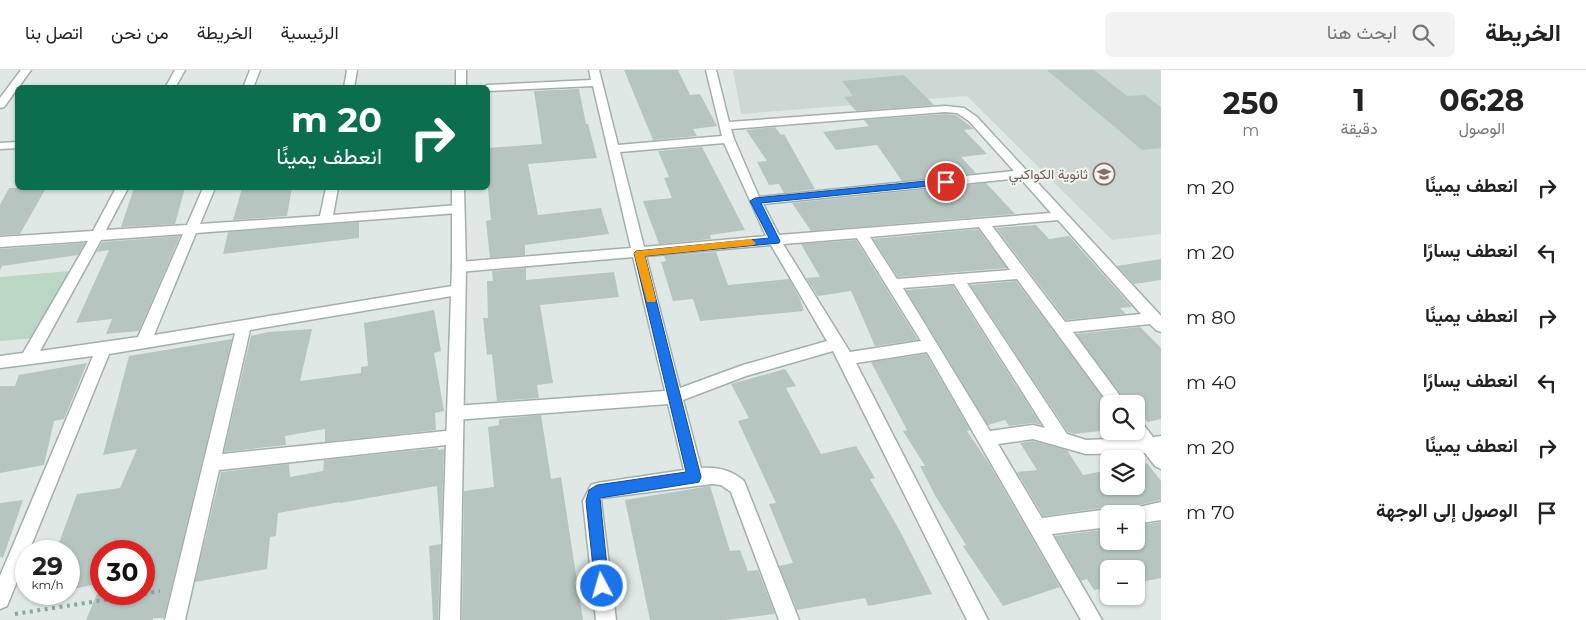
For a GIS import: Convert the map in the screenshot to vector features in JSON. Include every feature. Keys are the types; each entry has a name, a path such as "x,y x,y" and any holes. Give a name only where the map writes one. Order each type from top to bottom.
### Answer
{"street":[{"path":"0,105 26,70"},
{"path":"172,85 180,70"},
{"path":"249,85 255,70"},
{"path":"350,85 352,70"},
{"path":"461,70 461,85"},
{"path":"711,70 726,132 755,201 775,241 846,359 978,620"},
{"path":"490,88 595,76 694,477"},
{"path":"614,149 726,132 945,109 960,110 973,119 1157,322"},
{"path":"0,146 15,145"},
{"path":"755,201 1023,174"},
{"path":"28,358 121,190"},
{"path":"143,343 162,296 193,230 208,190"},
{"path":"326,220 332,190"},
{"path":"450,620 459,267 458,190"},
{"path":"0,242 98,234 193,230 458,209"},
{"path":"459,267 1060,216"},
{"path":"982,222 1111,395"},
{"path":"861,233 931,345 1092,620"},
{"path":"894,284 1020,274"},
{"path":"958,280 1062,441"},
{"path":"0,362 143,343 458,290"},
{"path":"1061,328 1157,322"},
{"path":"175,620 244,326"},
{"path":"455,413 674,397 743,371 837,344"},
{"path":"846,359 931,345"},
{"path":"0,599 104,349"},
{"path":"985,439 1033,432 1086,447 1155,444"},
{"path":"1145,436 1155,444 1161,461"},
{"path":"211,463 455,437"},
{"path":"606,620 592,501 594,495 597,492 717,475 730,480 738,487 789,620"},
{"path":"1145,514 1161,511"},
{"path":"1038,527 1100,519"}],"path":[{"path":"10,615 90,602"}],"shaded area":[{"name":"ثانوية الكواكبي","path":"733,70 1161,70 1161,234 1112,240 967,96 741,114"}],"green space":[{"path":"70,271 36,338 0,341 0,277"}],"building":[{"path":"624,70 678,70 690,95 700,94 717,126 693,129 697,136 653,140"},
{"path":"1047,70 1094,70 1127,96 1145,95 1161,107 1161,148 1142,150"},
{"path":"904,75 934,105 856,111 844,97 853,96 842,81"},
{"path":"579,89 586,124 588,124 597,158 528,164 538,215 601,208 609,234 525,245 525,255 490,258 486,221 491,220 488,190 490,190 490,148 542,144 534,91"},
{"path":"945,114 956,115 974,129 964,130 987,154 961,157 976,173 902,181 877,145 836,150 823,132 869,126 864,120"},
{"path":"775,127 781,135 784,134 815,189 784,193 779,184 769,185 757,162 767,161 746,130"},
{"path":"702,147 745,230 710,235 711,239 659,244 643,201 672,198 664,178 669,177 658,151"},
{"path":"986,183 1015,214 811,231 792,203"},
{"path":"9,188 15,188 15,190 45,190 20,234 0,235 0,205"},
{"path":"133,190 184,190 175,224 121,227"},
{"path":"241,190 292,190 287,216 233,220"},
{"path":"359,222 359,238 223,254 228,232"},
{"path":"1036,225 1049,239 1069,236 1132,307 1120,308 1126,314 1066,320 996,228"},
{"path":"978,229 1007,268 898,277 873,239"},
{"path":"180,236 139,331 106,334 112,319 76,323 109,250 97,252 102,242"},
{"path":"856,240 918,340 875,346 851,291 818,296 806,278 820,277 801,244"},
{"path":"85,243 78,255 2,266 0,270 0,249"},
{"path":"716,252 728,285 789,279 804,311 700,321 693,299 673,301 661,262 666,261 664,256"},
{"path":"1161,259 1161,280 1134,284 1117,266"},
{"path":"526,268 526,280 614,272 619,297 540,305 553,383 537,385 539,398 497,401 492,354 487,355 483,318 488,318 487,281 493,281 492,271"},
{"path":"1016,281 1101,395 1100,431 1074,434 1068,432 970,285"},
{"path":"953,286 1041,425 1033,423 1009,426 1005,420 988,425 906,290"},
{"path":"434,310 441,351 434,353 444,411 435,413 436,430 325,442 325,429 285,436 286,445 224,452 251,336 268,332 312,329 300,381 361,373 361,367 368,366 364,323"},
{"path":"1140,327 1161,348 1161,419 1148,422 1145,419 1145,395 1122,395 1076,334"},
{"path":"232,339 164,618 153,618 153,620 86,620 92,605 155,605 155,540 90,540 90,585 80,588 80,540 60,540 77,494 120,488 137,449 103,455 129,356"},
{"path":"926,354 970,430 967,431 988,462 1060,587 1003,606 963,546 966,545 936,497 920,466 925,466 903,431 907,430 871,362"},
{"path":"87,363 64,419 54,421 44,465 0,473 0,386 15,386 19,375"},
{"path":"785,369 796,386 786,388 821,454 856,446 875,478 870,479 901,533 932,594 868,606 865,598 797,610 779,566 793,563 769,504 776,503 738,421 749,418 731,384"},
{"path":"541,415 551,479 561,477 583,620 462,620 464,491 494,487 488,427 499,425 499,419"},
{"path":"1033,441 1067,450 1083,475 1100,472 1100,495 1145,495 1145,463 1147,463 1161,481 1161,500 1139,505 1100,505 1100,508 1043,516 1017,472 1037,470 1020,443"},
{"path":"438,448 438,450 444,449 441,541 437,486 278,513 276,536 270,537 267,569 195,582 221,472 289,464 290,477 323,471 324,460"},
{"path":"710,486 730,551 740,550 748,571 758,570 775,614 726,620 650,620 625,500"},
{"path":"23,500 3,558 0,557 0,503"},
{"path":"1161,522 1161,578 1145,581 1145,560 1100,560 1100,589 1094,590 1087,579 1081,581 1055,536 1100,530 1100,550 1145,550 1145,525"},
{"path":"441,544 438,620 433,620 429,546"}],"slow traffic":[{"path":"651,300 639,253 751,243"}],"place":[{"name":"ثانوية الكواكبي","path":"1104,174"}],"route":[{"path":"602,586 592,501 594,495 597,492 694,477 639,253 775,241 755,201 946,182"}]}
